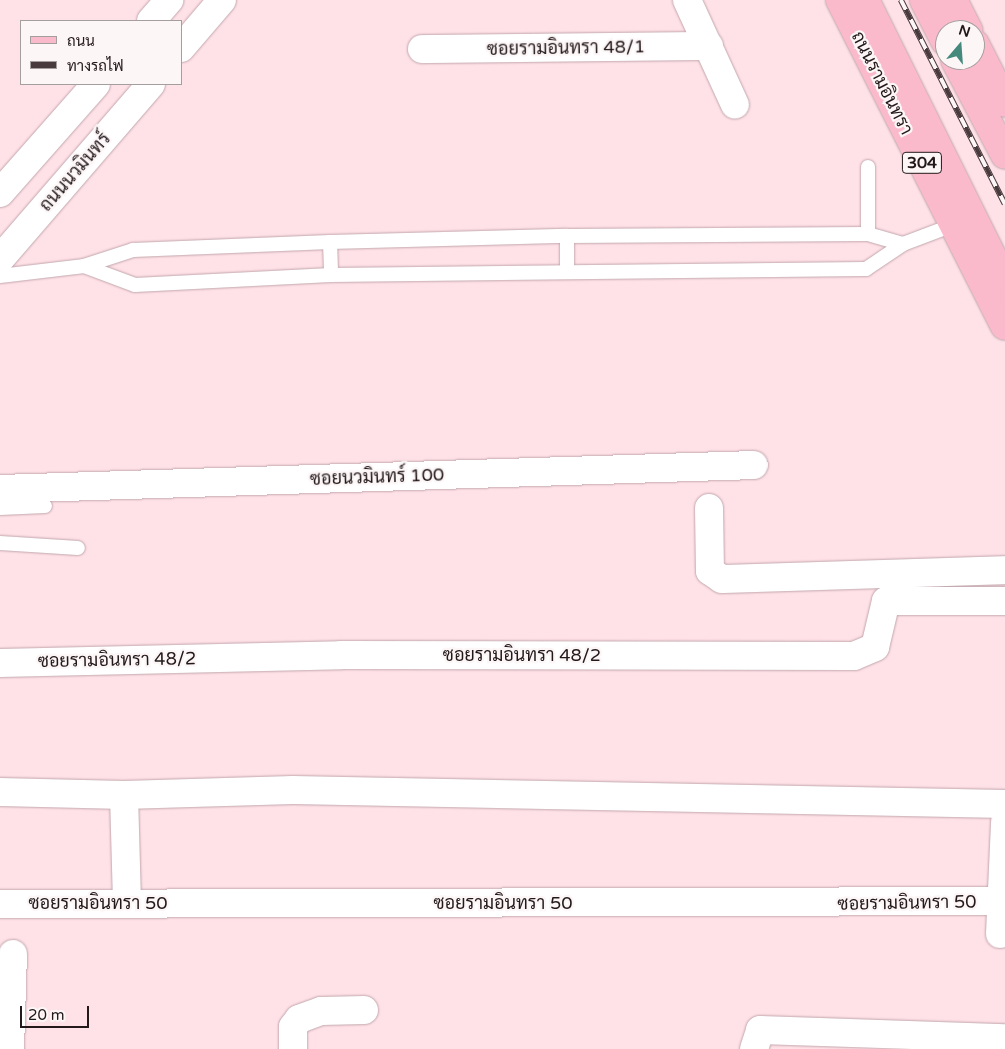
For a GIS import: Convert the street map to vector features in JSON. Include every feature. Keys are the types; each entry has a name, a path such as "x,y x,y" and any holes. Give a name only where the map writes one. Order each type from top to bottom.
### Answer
{"main road":[{"name":"ถนนรามอินทรา","path":"840,0 1005,326"},
{"name":"ถนนรามอินทรา","path":"865,0 1005,282"},
{"path":"924,0 935,21"},
{"path":"952,0 963,20"},
{"path":"985,64 1005,103"},
{"path":"960,70 1005,156"}],"street":[{"path":"152,20 170,0"},
{"path":"182,47 222,0"},
{"path":"687,0 735,105"},
{"name":"ซอยรามอินทรา 48/1","path":"422,49 709,46"},
{"path":"0,193 95,85"},
{"name":"ถนนนวมินทร์","path":"0,259 150,85"},
{"name":"ซอยนวมินทร์ 100","path":"0,489 754,465"},
{"path":"709,508 710,571 722,579 1005,570"},
{"name":"ซอยรามอินทรา 48/2","path":"0,663 341,655 854,656 875,646 886,601 1005,601"},
{"path":"0,792 124,795 293,790 1005,804"},
{"path":"124,795 127,903"},
{"path":"1000,934 1005,822"},
{"name":"ซอยรามอินทรา 50","path":"0,904 1002,902"},
{"path":"10,1049 12,954"},
{"path":"293,1049 293,1027 298,1019 321,1011 364,1010"},
{"path":"757,1040 1005,1038"}],"lane":[{"path":"868,167 868,234"},
{"path":"84,266 134,285 331,275 567,270 866,269 903,244 953,226"},
{"path":"0,276 84,266 133,250 330,242 567,236 868,234 903,244"},
{"path":"567,236 567,270"},
{"path":"330,242 331,275"},
{"path":"0,508 45,506"},
{"path":"0,543 78,548"}],"railway":[{"path":"901,0 1005,204"}]}
